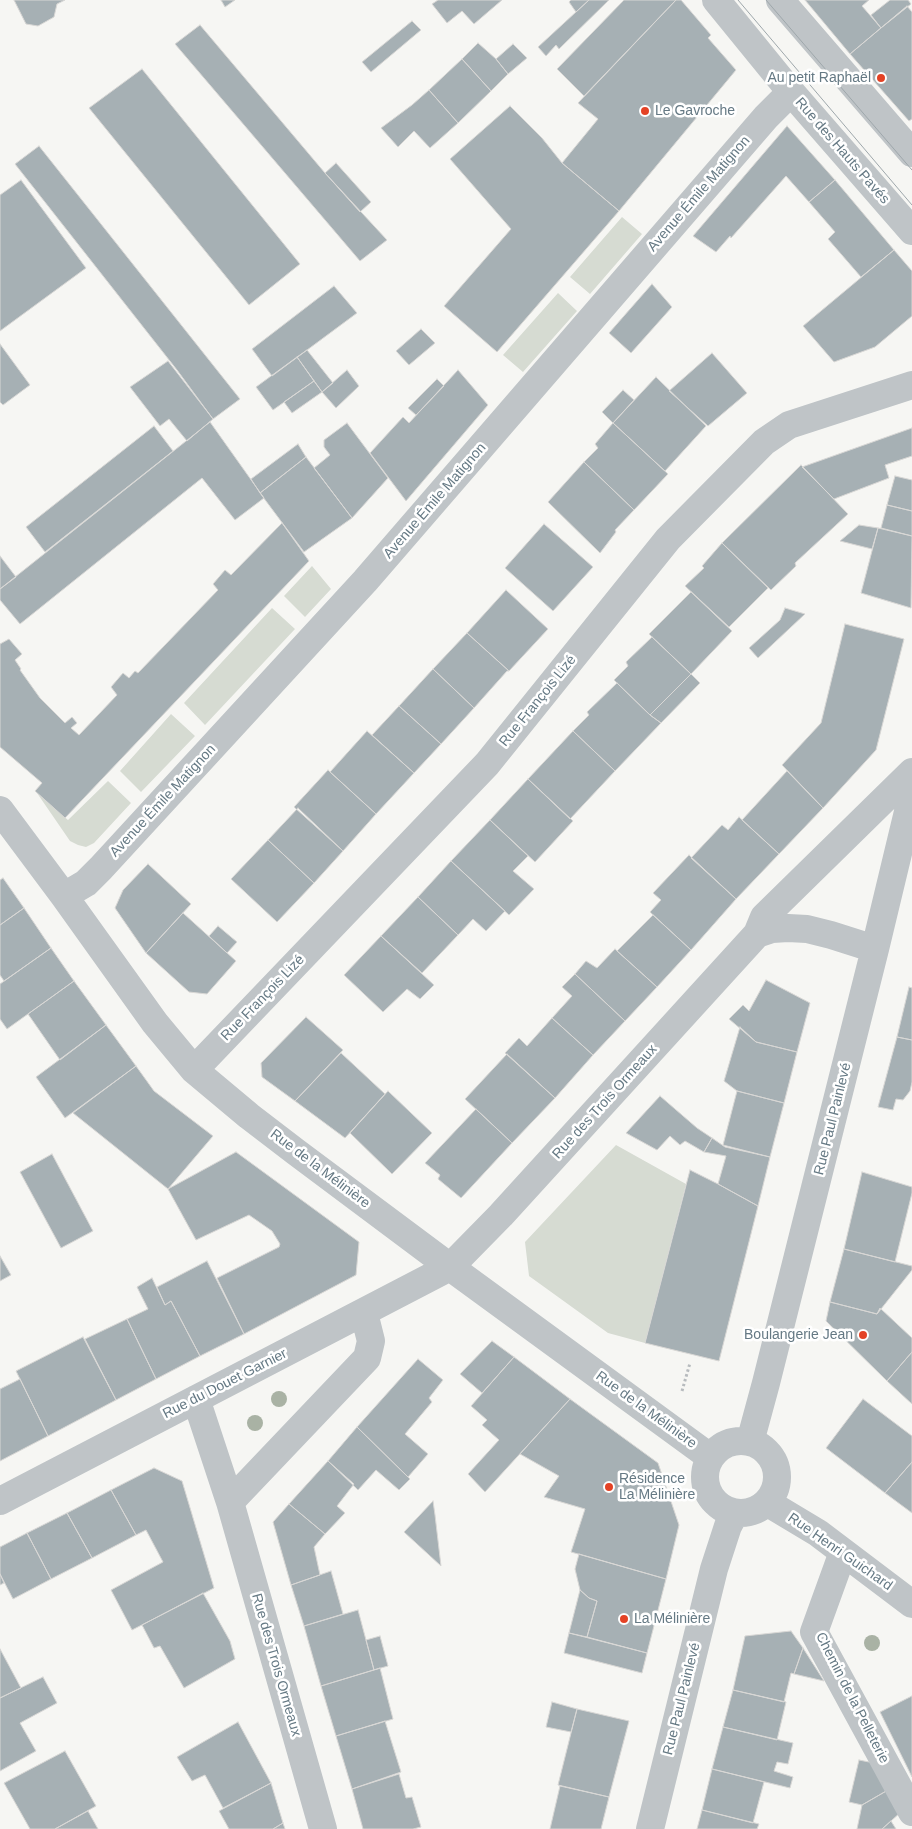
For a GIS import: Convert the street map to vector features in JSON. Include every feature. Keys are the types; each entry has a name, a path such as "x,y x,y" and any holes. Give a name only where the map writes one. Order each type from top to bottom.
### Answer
{"street":[{"name":"Rue des Hauts Pavés","path":"716,0 791,92 912,232"},
{"path":"780,0 912,152"},
{"name":"Avenue Émile Matignon","path":"64,896 86,883 366,582 759,125 791,92"},
{"name":"Rue François Lizé","path":"194,1070 487,764 668,539 764,442 789,425 912,385"},
{"name":"Rue des Trois Ormeaux","path":"450,1267 501,1215 757,934 764,918 912,772"},
{"name":"Rue Paul Painlevé","path":"750,1442 769,1373 912,795"},
{"name":"Rue de la Mélinière","path":"0,810 155,1024 194,1070 257,1122 450,1267 710,1457"},
{"path":"757,934 772,929 807,929 875,949"},
{"name":"Rue du Douet Garnier","path":"0,1501 450,1267"},
{"path":"230,1502 367,1358 371,1342 364,1313"},
{"name":"Rue des Trois Ormeaux","path":"196,1399 230,1502 323,1829"},
{"path":"740,1440 750,1442 764,1450 775,1462 778,1472 778,1484 768,1503 749,1513 734,1513 717,1506 705,1486 704,1475 710,1457 720,1448 740,1440"},
{"name":"Rue Henri Guichard","path":"768,1503 818,1533 912,1604"},
{"name":"Rue Paul Painlevé","path":"650,1829 714,1569 734,1513"},
{"name":"Chemin de la Pelleterie","path":"843,1552 814,1632 912,1812"}],"shaded area":[{"path":"622,217 642,234 590,294 570,277"},
{"path":"558,293 577,311 523,372 503,355"},
{"path":"312,566 331,589 305,617 284,596"},
{"path":"272,608 295,629 205,725 184,703"},
{"path":"171,714 195,736 141,792 120,771"},
{"path":"108,781 131,803 94,843 86,847 70,841 37,793 68,820"},
{"path":"616,1145 686,1184 645,1343 608,1333 529,1276 525,1242"}],"building":[{"path":"14,0 65,0 57,4 54,17 38,26 26,24"},
{"path":"221,0 235,0 225,7"},
{"path":"438,0 502,0 474,24 462,11 447,23 432,4"},
{"path":"571,0 589,0 576,12 569,2"},
{"path":"589,0 609,0 559,49 556,45 546,56 538,47"},
{"path":"624,0 676,0 584,96 557,69"},
{"name":"Le Gavroche","path":"676,0 681,0 711,35 708,38 736,70 619,211 562,163 598,119 578,103"},
{"path":"805,0 869,0 862,6 881,28 850,54"},
{"path":"890,0 908,0 911,4 881,28 871,15"},
{"path":"907,6 912,12 912,119 909,121 850,54"},
{"path":"412,21 421,30 371,72 362,62"},
{"path":"200,25 325,173 387,240 360,261 175,44"},
{"path":"478,43 496,59 508,74 491,91 462,59"},
{"path":"513,44 527,58 508,74 496,59"},
{"path":"462,59 491,91 458,123 429,90"},
{"path":"142,69 300,264 249,305 89,108"},
{"path":"429,90 458,123 430,148 414,131 398,147 381,128"},
{"path":"510,106 542,138 562,163 619,211 497,352 444,306 511,229 450,159"},
{"path":"787,126 835,180 809,202 786,176 731,238 730,236 716,252 693,236"},
{"path":"39,146 240,399 213,419 177,370 15,164"},
{"path":"336,163 371,202 360,212 325,173"},
{"path":"21,180 86,268 0,331 0,195"},
{"path":"835,180 894,250 861,277 828,239 835,232 809,202"},
{"path":"894,250 912,271 912,316 875,347 834,362 803,326"},
{"path":"652,284 672,307 631,353 609,333"},
{"path":"334,286 357,313 272,376 252,349"},
{"path":"421,329 435,343 409,365 396,351"},
{"path":"0,344 30,385 3,405 0,402"},
{"path":"307,350 333,383 322,392 297,357"},
{"path":"712,353 747,393 708,426 669,391"},
{"path":"297,357 314,381 273,410 256,387"},
{"path":"168,361 213,419 187,441 169,419 160,426 130,387"},
{"path":"347,370 359,386 336,408 322,392"},
{"path":"458,370 488,405 406,501 370,453 403,417 409,423"},
{"path":"656,377 706,426 665,471 613,423"},
{"path":"437,379 444,386 416,415 408,408"},
{"path":"314,381 322,392 292,413 284,402"},
{"path":"623,390 634,400 613,423 602,412"},
{"path":"210,422 264,498 235,520 202,478 20,624 0,600 0,589"},
{"path":"347,423 388,478 352,518 314,468 330,455 324,447 324,440"},
{"path":"613,423 668,474 634,510 584,462 598,448 595,444"},
{"path":"154,426 173,451 45,552 26,527"},
{"path":"912,428 912,456 885,465 889,478 834,499 802,467"},
{"path":"298,444 306,457 260,493 251,479"},
{"path":"306,457 352,518 304,552 260,493"},
{"path":"584,462 634,510 615,530 616,532 600,553 548,502"},
{"path":"801,465 848,514 795,563 796,566 771,590 722,543"},
{"path":"895,476 912,480 912,511 887,505"},
{"path":"887,505 912,511 912,536 881,528"},
{"path":"282,523 309,561 65,818 35,791 42,783 0,747 0,644 9,639 22,654 15,660 20,670 40,698 65,723 72,717 77,723 71,728 79,735 117,695 111,687 123,673 129,678 135,671 138,673 218,590 213,584 225,570 231,575"},
{"path":"544,524 593,567 553,611 505,568"},
{"path":"859,525 878,528 872,549 840,541"},
{"path":"878,528 912,536 911,608 861,593"},
{"path":"722,543 768,588 729,627 685,586 704,568 702,566"},
{"path":"0,556 16,577 0,589"},
{"path":"506,590 548,629 509,671 467,633"},
{"path":"691,592 732,631 691,674 649,634"},
{"path":"785,608 805,614 758,658 749,648 780,620"},
{"path":"845,624 904,639 876,750 823,808 782,765 821,723"},
{"path":"467,633 509,671 474,708 433,669"},
{"path":"652,637 691,674 650,715 614,680 628,666 626,662"},
{"path":"433,669 474,708 441,744 399,706"},
{"path":"691,674 700,683 661,723 650,715"},
{"path":"617,683 661,723 615,771 573,731 589,715 587,712"},
{"path":"399,706 441,744 414,773 372,735"},
{"path":"367,731 414,773 376,814 330,772"},
{"path":"573,731 615,771 570,819 528,779"},
{"path":"328,770 376,814 343,851 294,807"},
{"path":"787,771 823,808 779,854 742,820"},
{"path":"528,779 573,821 535,862 490,820"},
{"path":"298,808 343,851 314,883 268,840"},
{"path":"739,817 779,854 736,899 691,858 722,825 728,830"},
{"path":"490,820 528,856 513,871 534,889 509,915 451,861"},
{"path":"268,840 314,883 277,922 231,879"},
{"path":"689,855 736,899 691,950 650,912 661,900 653,893"},
{"path":"451,861 505,911 486,931 473,919 458,935 418,897"},
{"path":"148,864 191,904 146,953 115,908 123,890"},
{"path":"3,878 24,908 0,925 0,880"},
{"path":"418,897 458,935 422,973 381,936"},
{"path":"24,908 51,948 4,981 0,975 0,925"},
{"path":"183,913 236,961 207,994 189,992 146,953"},
{"path":"653,915 691,950 657,987 617,951"},
{"path":"218,926 237,942 227,953 209,936"},
{"path":"381,936 434,985 420,999 407,989 383,1012 344,975"},
{"path":"51,948 74,981 7,1029 0,1019 0,984"},
{"path":"615,949 657,987 625,1021 575,974 586,961 597,968"},
{"path":"575,974 625,1021 593,1055 552,1018 572,996 562,987"},
{"path":"766,980 810,1003 797,1052 756,1042 729,1019 743,1005 749,1011"},
{"path":"74,981 106,1025 60,1060 28,1014"},
{"path":"909,987 912,988 912,1040 897,1037"},
{"path":"306,1017 343,1050 295,1101 262,1077 261,1063"},
{"path":"552,1018 593,1055 555,1098 505,1053 519,1038 527,1046"},
{"path":"106,1025 136,1066 65,1118 36,1077"},
{"path":"740,1027 756,1042 797,1052 784,1103 737,1091 724,1081"},
{"path":"897,1037 912,1040 912,1082 910,1091 903,1100 896,1099 893,1110 878,1107"},
{"path":"341,1053 385,1094 345,1138 295,1101"},
{"path":"507,1054 555,1098 512,1143 465,1099"},
{"path":"136,1066 154,1091 213,1136 168,1189 73,1113"},
{"path":"388,1091 432,1133 392,1174 350,1133"},
{"path":"737,1091 784,1103 770,1157 723,1145"},
{"path":"660,1096 697,1128 712,1138 704,1152 685,1141 680,1145 670,1136 657,1150 626,1133"},
{"path":"476,1109 512,1143 461,1198 438,1179 440,1175 425,1163"},
{"path":"712,1138 725,1147 770,1157 758,1206 718,1184 726,1156 704,1152"},
{"path":"236,1152 359,1242 356,1275 244,1334 217,1278 279,1247 280,1244 272,1231 249,1215 196,1240 168,1189"},
{"path":"52,1154 93,1231 61,1248 20,1172"},
{"path":"690,1170 758,1206 719,1361 645,1343"},
{"path":"862,1172 912,1187 895,1262 844,1249"},
{"path":"844,1249 912,1266 912,1270 877,1314 830,1302"},
{"path":"0,1256 11,1275 0,1281"},
{"path":"207,1261 244,1334 200,1356 171,1301 165,1305 157,1287"},
{"path":"152,1278 165,1305 171,1301 200,1356 156,1379 127,1319 148,1309 137,1287"},
{"path":"830,1302 877,1314 880,1308 912,1338 912,1352 887,1381 826,1321"},
{"path":"127,1319 156,1379 116,1400 85,1339"},
{"path":"83,1337 116,1400 48,1436 16,1371"},
{"path":"492,1341 514,1357 482,1393 460,1374"},
{"path":"912,1352 912,1404 887,1381"},
{"path":"514,1357 570,1399 485,1492 468,1474 499,1440 482,1425 487,1420 471,1406"},
{"path":"418,1359 443,1380 429,1398 432,1402 405,1434 428,1454 408,1477 357,1427"},
{"path":"20,1379 48,1436 0,1461 0,1389"},
{"name":"Résidence La Mélinière","path":"570,1399 658,1463 679,1525 666,1579 571,1552 585,1509 544,1497 559,1476 520,1454"},
{"path":"863,1399 912,1436 912,1462 885,1493 826,1448"},
{"path":"357,1427 410,1479 399,1490 376,1470 358,1490 328,1461"},
{"path":"328,1461 354,1484 337,1506 345,1513 325,1534 289,1504"},
{"path":"912,1462 912,1513 885,1493"},
{"path":"154,1468 182,1481 214,1588 132,1630 111,1590 163,1562 146,1530 136,1535 111,1490"},
{"path":"111,1490 136,1535 92,1558 67,1513"},
{"path":"433,1501 435,1515 441,1566 404,1532"},
{"path":"289,1504 325,1534 314,1547 320,1575 291,1585 273,1522"},
{"path":"67,1513 92,1558 51,1579 27,1533"},
{"path":"27,1533 51,1579 13,1599 0,1574 0,1547"},
{"name":"La Mélinière","path":"579,1554 666,1579 647,1653 587,1637 597,1601 589,1598 580,1590 575,1569"},
{"path":"331,1571 343,1614 304,1626 291,1585"},
{"path":"0,1574 4,1583 0,1585"},
{"path":"580,1590 589,1598 597,1601 587,1637 569,1633"},
{"path":"203,1593 230,1641 235,1659 184,1688 160,1646 154,1648 142,1625"},
{"path":"358,1610 374,1670 321,1686 304,1626"},
{"path":"791,1631 803,1648 794,1674 791,1673 784,1702 733,1690 745,1636"},
{"path":"569,1633 647,1653 642,1673 564,1653"},
{"path":"380,1636 388,1666 374,1670 366,1640"},
{"path":"803,1648 824,1681 794,1674"},
{"path":"0,1649 21,1688 0,1698"},
{"path":"380,1668 393,1719 336,1736 321,1686"},
{"path":"43,1677 57,1703 20,1723 36,1751 0,1771 0,1698"},
{"path":"733,1690 786,1702 777,1740 723,1727"},
{"path":"912,1696 912,1777 880,1712"},
{"path":"552,1702 577,1709 571,1732 546,1727"},
{"path":"577,1709 629,1721 609,1797 558,1785"},
{"path":"385,1721 401,1772 352,1789 336,1736"},
{"path":"238,1722 271,1783 223,1808 205,1775 192,1781 177,1757"},
{"path":"723,1727 793,1743 788,1764 777,1762 774,1771 793,1777 790,1788 712,1769"},
{"path":"65,1751 96,1806 55,1829 30,1829 4,1783"},
{"path":"859,1760 874,1763 888,1790 862,1805 849,1802"},
{"path":"712,1769 764,1782 753,1823 702,1810"},
{"path":"399,1774 406,1798 412,1797 421,1827 413,1829 363,1829 352,1789"},
{"path":"271,1783 283,1823 273,1829 229,1829 219,1811"},
{"path":"560,1786 609,1797 601,1829 550,1829"},
{"path":"888,1790 901,1812 882,1829 857,1829 862,1805"},
{"path":"702,1810 759,1824 757,1829 697,1829"},
{"path":"88,1811 98,1829 55,1829"},
{"path":"891,1821 896,1829 882,1829"},
{"path":"283,1823 285,1829 273,1829"}],"tram line":[{"path":"738,0 912,205"},
{"path":"766,0 912,170"}],"place":[{"name":"Au petit Raphaël","path":"881,78"},
{"name":"Le Gavroche","path":"645,111"},
{"name":"Boulangerie Jean","path":"863,1335"},
{"name":"Résidence La Mélinière","path":"609,1487"},
{"name":"La Mélinière","path":"624,1619"}]}
